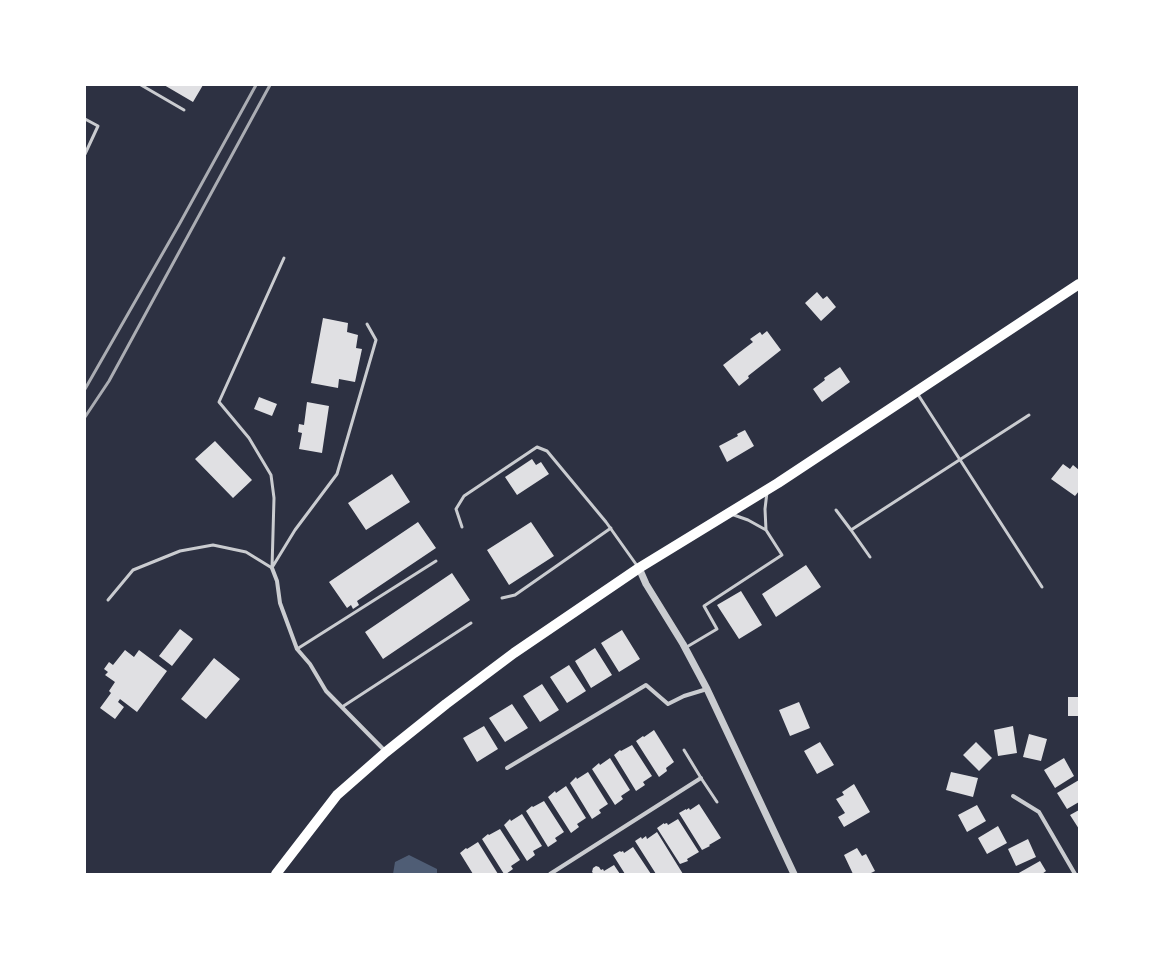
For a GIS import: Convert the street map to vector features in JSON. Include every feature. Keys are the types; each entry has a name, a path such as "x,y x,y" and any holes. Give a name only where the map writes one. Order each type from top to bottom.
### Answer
{"main road":[{"path":"276,874 337,796 386,752 446,704 514,653 639,568 768,489 1079,284"}],"street":[{"path":"272,568 277,581 280,603 297,649 310,664 326,691 386,752"},
{"path":"639,568 646,584 685,648 707,689 794,874"},
{"path":"507,768 646,686 668,704 684,696 707,689"},
{"path":"550,874 700,778"},
{"path":"1013,796 1039,812 1075,874"}],"lane":[{"path":"142,85 184,110"},
{"path":"85,118 98,126 85,154"},
{"path":"272,568 274,498 271,475 249,438 219,402 284,258"},
{"path":"272,568 295,530 337,474 376,340 367,324"},
{"path":"916,392 1042,587"},
{"path":"851,530 1029,415"},
{"path":"462,527 456,509 464,496 537,447 547,451 611,528 639,568"},
{"path":"766,530 765,509 768,489"},
{"path":"836,510 870,557"},
{"path":"685,648 717,629 704,606 782,555 766,530 748,520 729,513"},
{"path":"502,598 515,595 611,528"},
{"path":"108,600 133,570 180,551 213,545 246,552 272,568"},
{"path":"297,649 436,561"},
{"path":"342,707 470,623"},
{"path":"684,750 700,778 717,802"}],"water":[{"path":"409,855 437,869 437,874 393,874 395,862"}],"building":[{"path":"164,85 203,85 193,102"},
{"path":"817,292 823,299 827,296 836,307 821,321 805,303"},
{"path":"323,318 348,323 347,332 358,335 356,348 362,349 355,382 339,379 338,388 311,383"},
{"path":"767,331 781,350 748,376 749,378 739,386 723,365 753,342 750,339 760,332 762,335"},
{"path":"840,367 850,382 822,402 813,389 825,380 824,378"},
{"path":"259,397 277,404 272,416 254,409"},
{"path":"307,402 329,406 322,453 299,449 302,433 298,432 299,424 304,425"},
{"path":"745,430 754,446 727,462 719,446 738,436 737,434"},
{"path":"215,441 252,480 233,498 195,459"},
{"path":"532,459 536,465 541,462 549,474 517,495 505,477"},
{"path":"1063,464 1070,469 1073,465 1079,470 1079,491 1075,496 1051,479"},
{"path":"392,474 410,502 366,530 348,503"},
{"path":"418,522 436,548 357,601 359,605 353,609 351,605 347,608 329,582"},
{"path":"531,522 554,556 509,585 487,550"},
{"path":"806,565 821,587 776,617 762,594"},
{"path":"452,573 470,600 383,659 365,632"},
{"path":"741,591 762,625 739,639 717,605"},
{"path":"180,629 193,639 172,666 159,656"},
{"path":"622,630 640,659 619,672 601,643"},
{"path":"595,648 612,675 591,688 575,661"},
{"path":"125,650 134,657 139,650 167,671 137,712 120,699 118,702 124,707 115,719 100,708 111,693 109,691 115,682 105,675 108,672 104,669 109,662 113,665"},
{"path":"214,658 240,679 206,719 181,699"},
{"path":"569,665 586,691 567,703 550,677"},
{"path":"542,684 559,710 540,722 523,696"},
{"path":"1068,697 1079,697 1079,716 1068,716"},
{"path":"799,702 810,728 790,736 779,710"},
{"path":"512,704 528,728 505,742 489,718"},
{"path":"484,726 498,749 477,762 463,738"},
{"path":"1013,726 1017,753 998,756 994,730"},
{"path":"654,730 674,762 666,768 667,771 659,777 636,741"},
{"path":"1029,734 1047,739 1041,761 1023,757"},
{"path":"820,742 834,765 817,774 804,751"},
{"path":"976,742 992,758 979,771 963,755"},
{"path":"632,745 652,776 643,782 645,785 636,791 614,755 620,750 621,751"},
{"path":"610,758 630,790 621,796 623,799 615,805 592,769 599,763 600,765"},
{"path":"1064,758 1074,776 1055,788 1044,770"},
{"path":"588,772 608,804 599,810 601,813 592,819 570,783 576,777 577,779"},
{"path":"951,772 978,778 973,797 946,790"},
{"path":"1079,780 1079,802 1067,809 1057,793"},
{"path":"854,784 870,812 844,827 838,817 845,813 836,799 844,795 842,792"},
{"path":"566,786 586,818 577,824 579,827 571,833 548,797 555,791 556,793"},
{"path":"544,801 564,832 555,838 557,841 548,847 526,811 532,806 533,807"},
{"path":"699,804 721,838 702,850 679,813 689,808 690,810"},
{"path":"977,805 986,821 967,832 958,815"},
{"path":"1079,810 1079,829 1070,815"},
{"path":"522,814 542,846 533,851 535,855 527,861 504,825 510,819 511,821"},
{"path":"678,819 699,852 687,859 688,861 680,864 657,828 664,823 667,823 668,825"},
{"path":"998,826 1007,843 987,854 978,838"},
{"path":"500,829 520,860 511,866 513,869 506,874 504,874 482,839 488,834 489,835"},
{"path":"657,832 683,874 656,874 635,841 646,836 647,839"},
{"path":"1028,839 1036,857 1016,866 1008,849"},
{"path":"478,842 498,874 473,874 460,853"},
{"path":"633,847 651,874 625,874 613,855 620,851 623,851 624,853"},
{"path":"857,848 862,856 866,854 875,871 869,874 853,874 844,855"},
{"path":"1040,861 1046,871 1042,874 1017,874"},
{"path":"614,865 620,874 594,874 592,872 593,868 596,866 604,871"}],"railway":[{"path":"85,389 180,223 256,85"},
{"path":"85,417 109,381 270,85"}]}
